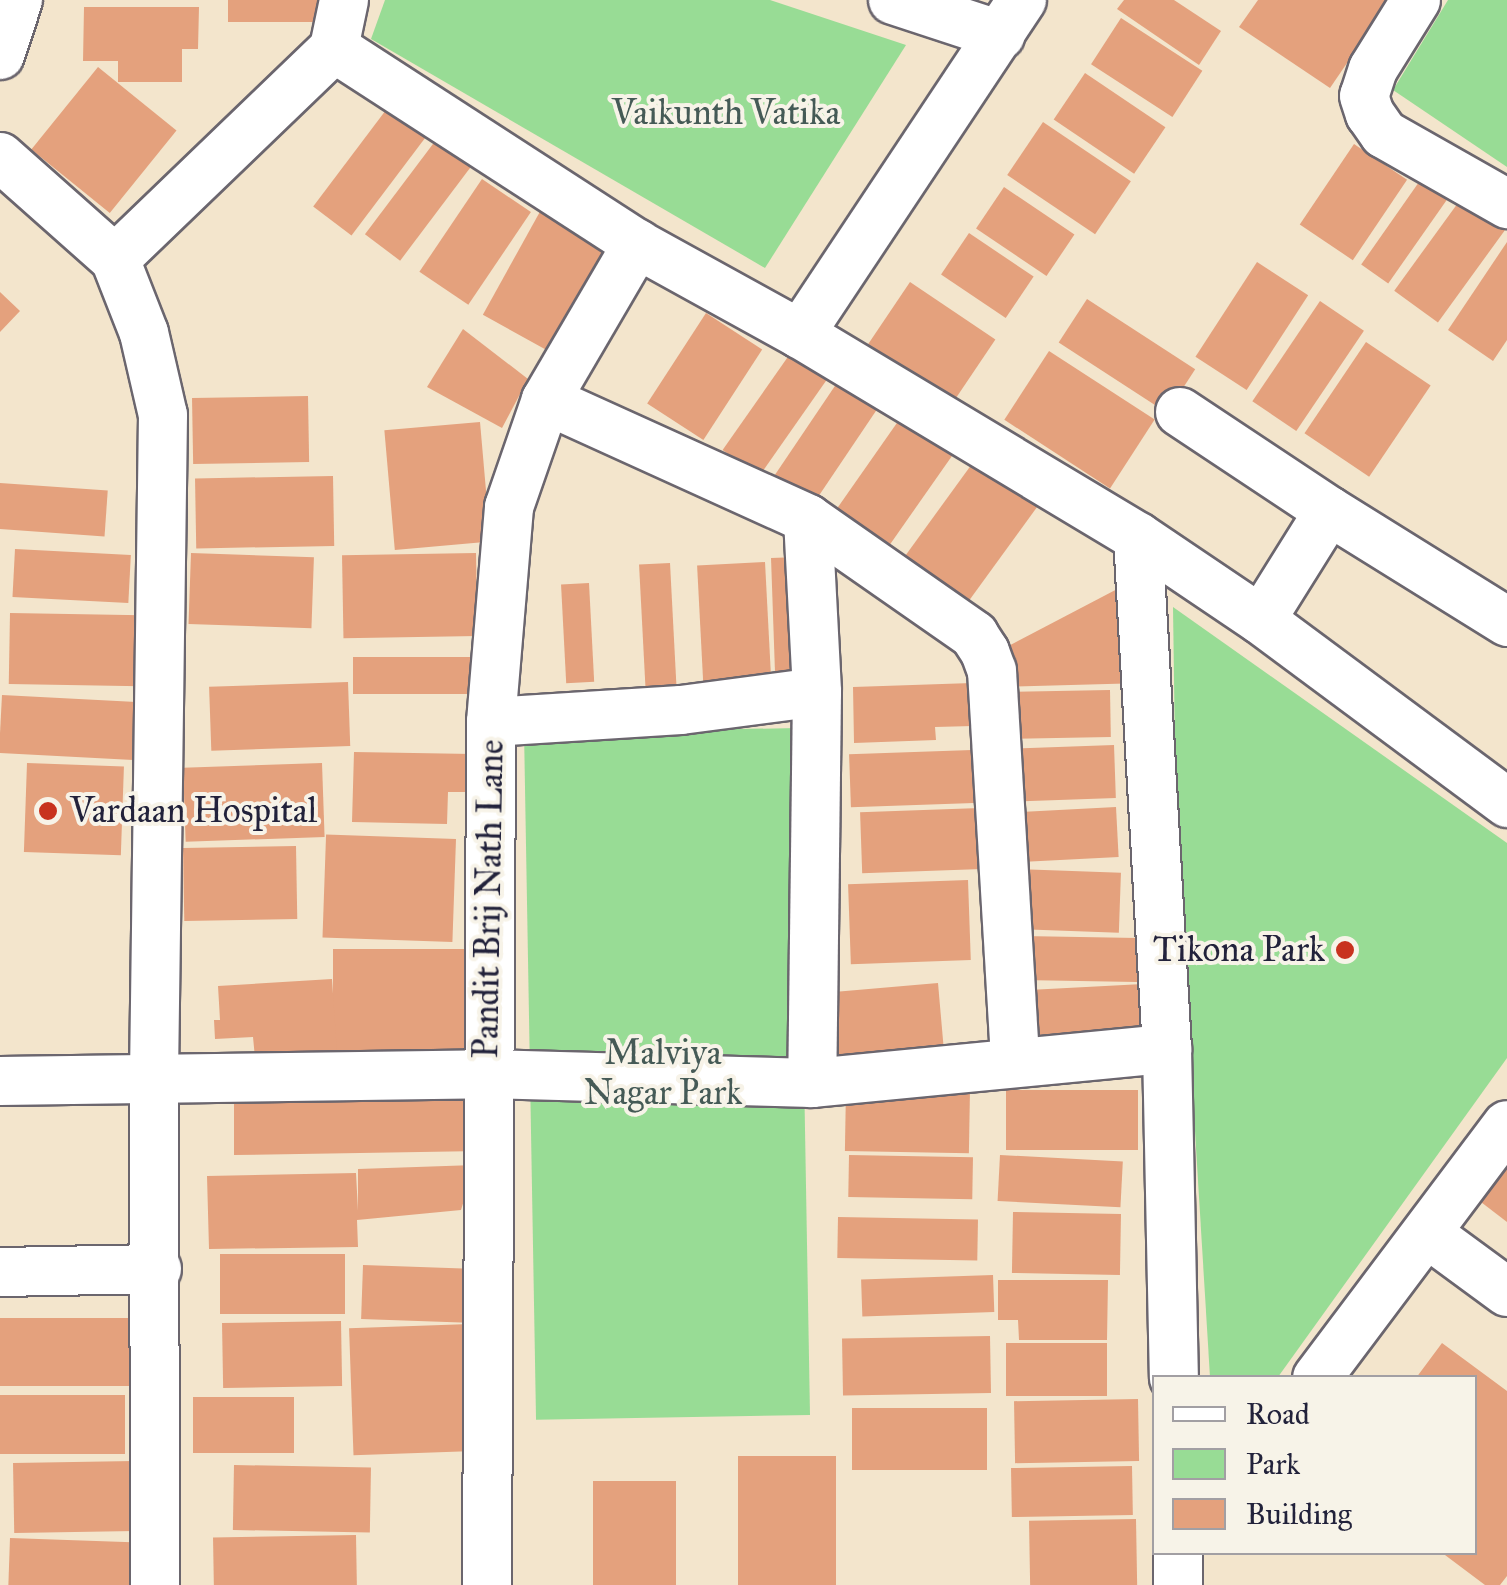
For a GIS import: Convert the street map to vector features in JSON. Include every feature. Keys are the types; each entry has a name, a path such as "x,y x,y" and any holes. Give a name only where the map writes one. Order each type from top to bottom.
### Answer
{"street":[{"path":"0,55 18,0"},
{"path":"115,259 334,48 344,0"},
{"path":"800,334 1011,17 893,0"},
{"path":"1416,0 1373,69 1364,96 1370,114 1384,134 1507,204"},
{"path":"334,48 638,244 800,334 1138,538 1261,620 1507,803"},
{"path":"0,157 115,259 144,332 163,415 154,1080 155,1585"},
{"name":"Pandit Brij Nath Lane","path":"488,1585 490,722 509,507 546,400 638,244"},
{"path":"546,400 808,518 974,635 988,661 1015,1062"},
{"path":"1180,412 1507,622"},
{"path":"1261,620 1329,511"},
{"path":"808,518 816,692 812,1083"},
{"path":"1138,538 1167,1049 1174,1375"},
{"path":"490,722 681,710 816,692"},
{"path":"0,1082 488,1074 812,1083 1167,1049"},
{"path":"1319,1375 1507,1125"},
{"path":"1428,1234 1507,1292"},
{"path":"0,1272 157,1269"}],"green space":[{"name":"Vaikunth Vatika","path":"385,0 770,0 906,45 765,268 371,39"},
{"path":"1448,0 1507,0 1507,167 1393,90"},
{"name":"Tikona Park","path":"1173,607 1507,843 1507,1058 1279,1375 1210,1375 1176,820"},
{"name":"Malviya Nagar Park","path":"798,728 810,1415 536,1420 524,733"}],"building":[{"path":"228,0 333,0 333,22 228,22"},
{"path":"1124,0 1174,0 1221,31 1199,65 1117,9"},
{"path":"1258,0 1390,0 1330,88 1239,27"},
{"path":"84,7 199,7 198,49 182,49 182,82 118,82 118,61 83,61"},
{"path":"1121,18 1202,71 1172,117 1091,64"},
{"path":"98,67 176,131 110,213 31,149"},
{"path":"1085,73 1165,127 1134,174 1054,119"},
{"path":"392,102 430,131 351,236 313,207"},
{"path":"1043,122 1131,181 1095,234 1007,175"},
{"path":"442,132 477,158 400,261 365,234"},
{"path":"1354,144 1407,180 1353,260 1300,224"},
{"path":"1426,172 1453,191 1388,283 1361,265"},
{"path":"482,179 531,212 468,305 419,272"},
{"path":"1004,187 1074,235 1047,276 976,228"},
{"path":"1463,196 1507,228 1438,322 1394,291"},
{"path":"542,208 611,246 552,353 483,315"},
{"path":"969,233 1034,277 1006,318 941,274"},
{"path":"1507,242 1507,340 1493,361 1448,330"},
{"path":"1257,262 1308,295 1247,390 1195,357"},
{"path":"910,282 995,340 952,404 866,347"},
{"path":"0,292 20,311 0,332"},
{"path":"1087,299 1195,369 1167,413 1059,343"},
{"path":"1320,301 1364,331 1296,431 1252,401"},
{"path":"706,313 762,349 703,440 647,404"},
{"path":"463,329 528,379 502,428 427,387"},
{"path":"1366,342 1431,386 1369,477 1304,433"},
{"path":"792,351 829,377 759,476 723,450"},
{"path":"1049,351 1155,420 1110,488 1004,420"},
{"path":"843,374 883,401 812,506 772,479"},
{"path":"308,396 309,462 193,464 192,398"},
{"path":"906,410 958,447 886,551 833,514"},
{"path":"480,422 490,542 395,550 384,430"},
{"path":"977,457 1040,503 968,602 905,556"},
{"path":"333,476 334,546 196,548 195,478"},
{"path":"0,483 108,491 105,536 0,529"},
{"path":"15,549 131,555 128,603 12,597"},
{"path":"191,553 314,557 311,628 189,624"},
{"path":"476,553 477,636 343,638 342,555"},
{"path":"798,557 802,685 775,686 771,558"},
{"path":"765,562 772,693 704,696 697,566"},
{"path":"670,563 677,690 646,691 639,565"},
{"path":"589,583 594,682 566,683 561,584"},
{"path":"1123,586 1144,683 1001,687 995,653"},
{"path":"10,613 142,615 141,686 9,684"},
{"path":"353,657 485,657 485,694 353,694"},
{"path":"348,682 350,746 211,751 209,687"},
{"path":"972,683 973,726 935,727 936,740 854,743 853,687"},
{"path":"1110,690 1111,737 1010,739 1009,692"},
{"path":"2,695 146,703 143,760 0,753"},
{"path":"1114,745 1116,798 1009,802 1007,749"},
{"path":"972,750 974,803 851,807 849,754"},
{"path":"354,752 473,754 472,792 448,792 447,824 352,822"},
{"path":"27,763 124,766 121,855 24,852"},
{"path":"322,763 325,837 186,842 183,768"},
{"path":"1116,807 1119,857 1014,862 1011,812"},
{"path":"980,808 982,869 862,873 860,812"},
{"path":"326,834 456,839 452,942 322,937"},
{"path":"296,846 297,919 184,921 183,848"},
{"path":"1016,869 1121,873 1119,933 1014,929"},
{"path":"968,880 971,960 851,964 848,884"},
{"path":"1022,936 1152,938 1151,982 1021,980"},
{"path":"333,949 475,949 475,1050 333,1050"},
{"path":"332,979 337,1053 255,1058 253,1037 215,1039 214,1020 220,1020 218,986"},
{"path":"938,983 944,1054 826,1064 819,993"},
{"path":"1143,984 1146,1046 1027,1052 1024,990"},
{"path":"481,1084 481,1151 234,1155 234,1099"},
{"path":"846,1088 970,1090 969,1153 845,1151"},
{"path":"1006,1090 1138,1090 1138,1150 1006,1150"},
{"path":"849,1155 973,1157 972,1199 848,1197"},
{"path":"1000,1155 1123,1161 1120,1207 998,1201"},
{"path":"1507,1158 1507,1222 1477,1199"},
{"path":"475,1165 461,1210 357,1220 358,1247 209,1249 207,1176 356,1173 358,1211 358,1169"},
{"path":"1013,1212 1121,1214 1120,1275 1012,1273"},
{"path":"838,1217 978,1219 977,1260 837,1258"},
{"path":"220,1254 345,1254 345,1314 220,1314"},
{"path":"363,1265 470,1269 468,1323 361,1319"},
{"path":"993,1275 994,1312 862,1317 861,1280"},
{"path":"998,1280 1108,1280 1107,1340 1019,1340 1018,1320 998,1320"},
{"path":"0,1318 137,1318 137,1386 0,1386"},
{"path":"341,1321 342,1386 223,1388 222,1323"},
{"path":"470,1324 474,1451 354,1455 349,1328"},
{"path":"990,1336 991,1393 843,1396 842,1339"},
{"path":"1006,1343 1107,1343 1107,1396 1006,1396"},
{"path":"1442,1343 1507,1391 1507,1576 1500,1585 1485,1585 1445,1555 1477,1555 1477,1375 1418,1375"},
{"path":"0,1395 125,1395 125,1454 0,1454"},
{"path":"193,1397 294,1397 294,1453 193,1453"},
{"path":"1138,1399 1139,1461 1015,1463 1014,1401"},
{"path":"852,1408 987,1408 987,1470 852,1470"},
{"path":"738,1456 836,1456 836,1585 738,1585"},
{"path":"134,1461 135,1531 14,1533 13,1463"},
{"path":"234,1465 371,1467 370,1532 233,1530"},
{"path":"1132,1466 1133,1515 1012,1517 1011,1468"},
{"path":"593,1481 676,1481 676,1585 593,1585"},
{"path":"1136,1519 1137,1585 1030,1585 1029,1521"},
{"path":"356,1535 357,1585 214,1585 213,1537"},
{"path":"10,1538 139,1543 137,1585 8,1585"}],"place":[{"name":"Vardaan Hospital","path":"48,811"},
{"name":"Tikona Park","path":"1345,950"}]}
